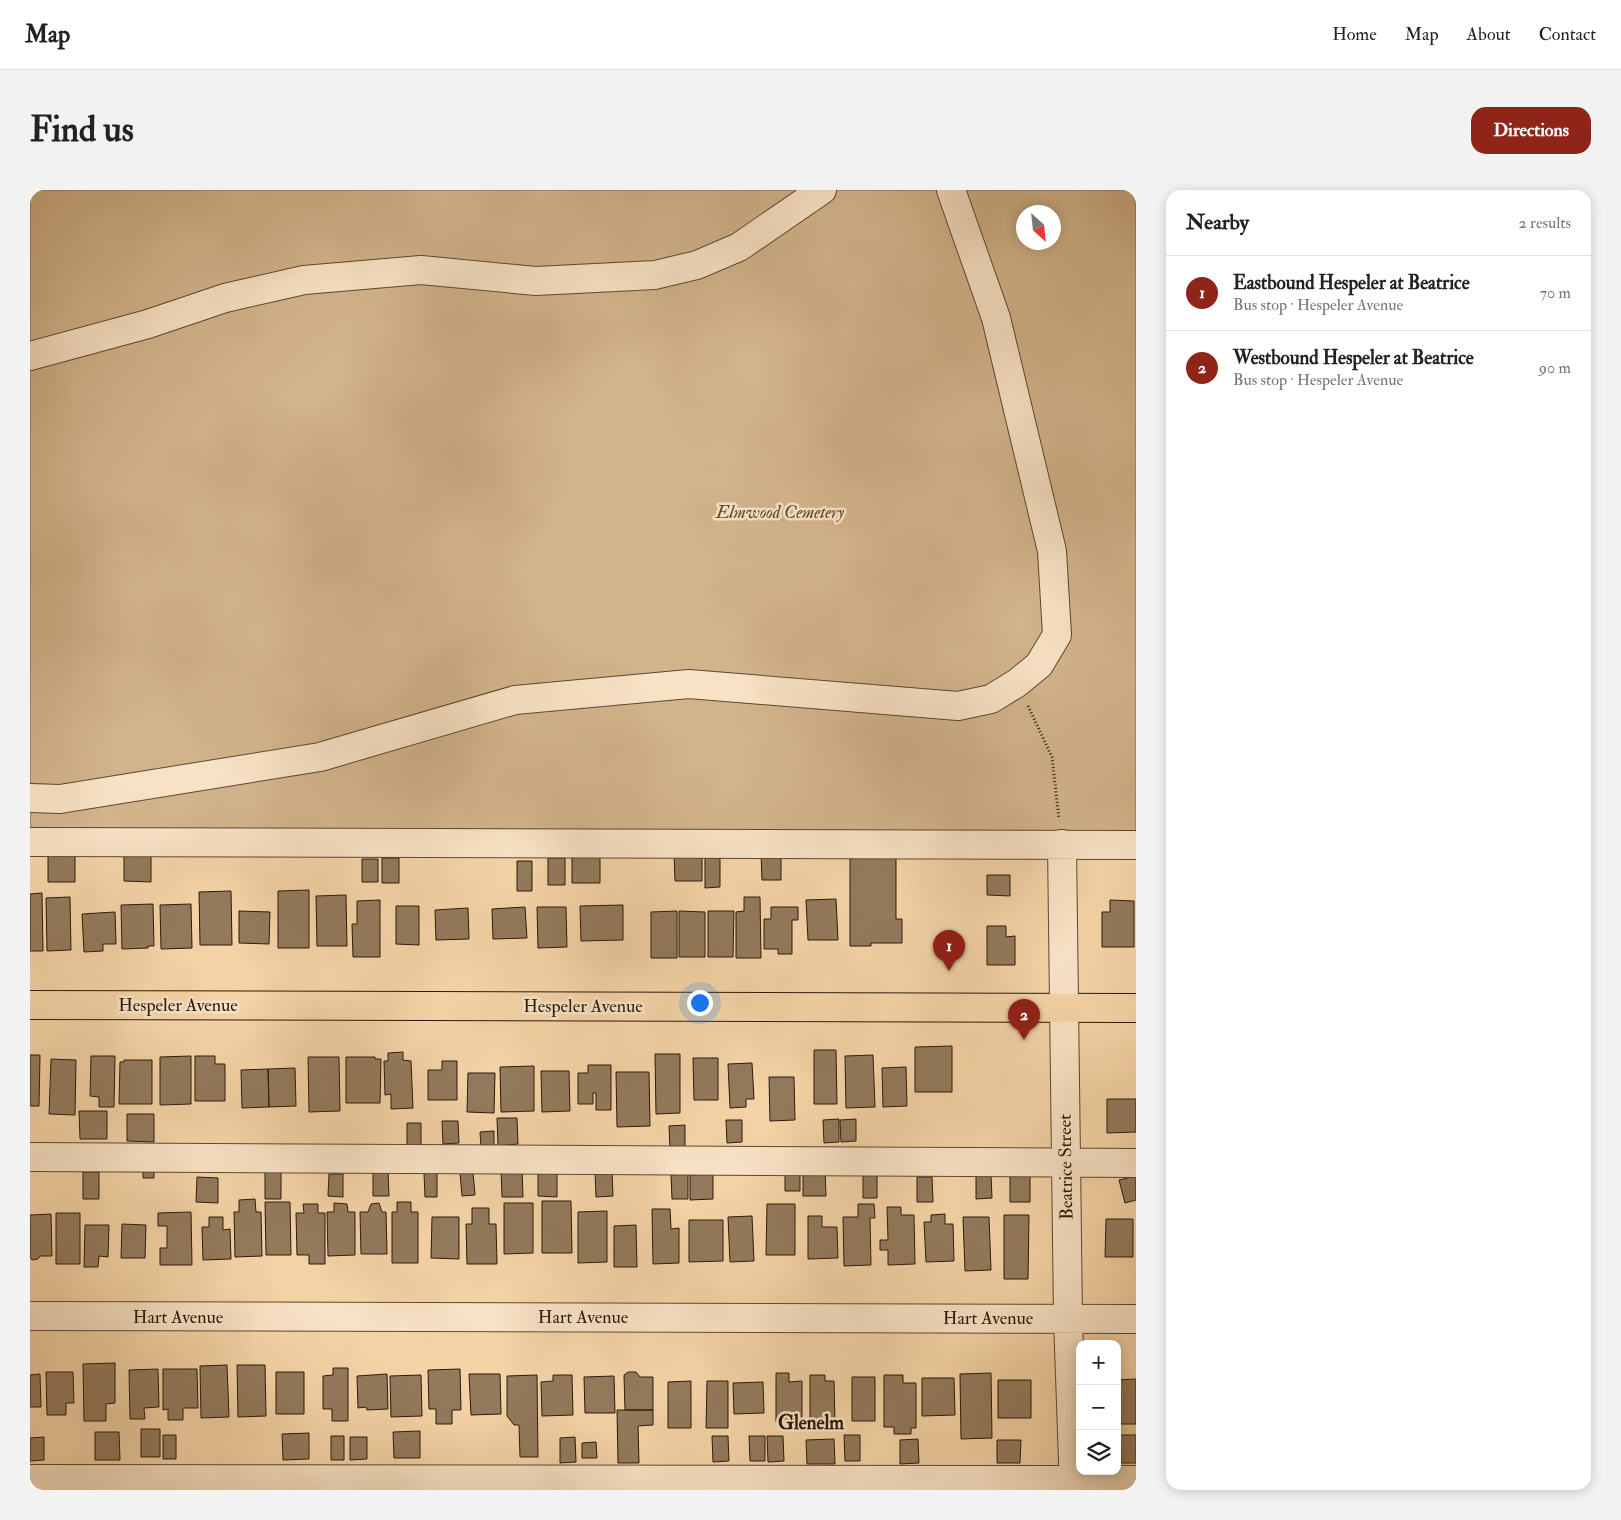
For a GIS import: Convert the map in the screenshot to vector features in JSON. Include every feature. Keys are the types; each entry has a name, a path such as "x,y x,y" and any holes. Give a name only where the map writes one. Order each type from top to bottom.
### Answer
{"main road":[{"name":"Hespeler Avenue","path":"30,1005 1136,1008"}],"street":[{"path":"30,356 148,324 225,298 304,280 421,270 536,281 655,275 696,265 739,247 822,190"},
{"path":"30,798 60,799 320,757 515,700 689,684 958,706 991,699 1017,683 1039,665 1057,635 1052,552 996,318 951,190"},
{"path":"30,842 1136,845"},
{"name":"Beatrice Street","path":"1062,844 1068,1318 1075,1485"},
{"path":"30,1157 1136,1163"},
{"name":"Hart Avenue","path":"30,1316 1136,1318"},
{"path":"30,1479 1075,1485 1136,1480"}],"path":[{"path":"1017,683 1052,757 1062,844"}],"green space":[{"name":"Elmwood Cemetery","path":"30,190 1136,190 1136,836 30,833"}],"building":[{"path":"48,851 75,852 75,882 48,882"},
{"path":"124,851 151,851 151,882 124,881"},
{"path":"850,851 896,851 896,919 902,919 902,943 871,943 871,946 850,946"},
{"path":"702,852 702,881 675,881 674,853"},
{"path":"572,854 600,854 600,883 572,883"},
{"path":"761,854 781,854 781,880 762,880"},
{"path":"705,856 720,856 720,887 705,888"},
{"path":"382,858 399,858 399,883 382,883"},
{"path":"548,858 565,858 565,885 548,885"},
{"path":"362,859 378,859 378,882 362,882"},
{"path":"517,861 532,861 532,891 517,891"},
{"path":"987,875 1010,875 1010,896 987,895"},
{"path":"309,890 309,948 278,948 278,891"},
{"path":"231,891 232,945 200,945 199,892"},
{"path":"42,893 43,951 30,951 30,894"},
{"path":"346,895 347,946 317,946 316,896"},
{"path":"70,897 71,950 47,951 46,898"},
{"path":"744,897 760,897 761,958 736,958 736,912 744,911"},
{"path":"836,899 838,940 808,940 806,900"},
{"path":"380,900 380,957 353,957 352,924 357,924 357,901"},
{"path":"1110,900 1134,901 1134,947 1102,947 1102,912 1110,912"},
{"path":"153,904 154,946 122,949 121,905"},
{"path":"191,904 192,948 161,949 160,905"},
{"path":"623,905 623,940 581,941 580,906"},
{"path":"396,906 419,906 419,945 396,944"},
{"path":"525,907 527,938 493,939 492,909"},
{"path":"537,907 566,907 567,947 538,948"},
{"path":"771,907 798,907 798,920 792,920 792,954 778,954 778,949 764,949 764,919 771,919"},
{"path":"468,908 469,939 436,940 435,910"},
{"path":"239,911 270,912 269,944 239,943"},
{"path":"677,911 677,958 651,958 651,912"},
{"path":"679,911 705,912 705,957 679,957"},
{"path":"708,911 734,911 733,957 708,957"},
{"path":"115,912 116,944 103,944 103,951 84,952 82,914"},
{"path":"987,926 1006,926 1006,937 1015,936 1015,965 987,965"},
{"path":"952,1046 952,1092 915,1092 915,1047"},
{"path":"814,1050 836,1050 837,1104 814,1104"},
{"path":"403,1052 403,1060 411,1061 413,1108 391,1109 391,1094 385,1095 384,1061 388,1061 388,1053"},
{"path":"655,1054 680,1054 680,1113 656,1114"},
{"path":"30,1055 40,1055 39,1106 30,1106"},
{"path":"873,1055 875,1107 846,1108 845,1056"},
{"path":"91,1056 115,1056 114,1107 99,1107 99,1097 90,1096"},
{"path":"191,1056 191,1104 160,1105 160,1057"},
{"path":"195,1056 215,1056 215,1064 225,1064 225,1101 195,1101"},
{"path":"308,1057 339,1057 340,1111 309,1112"},
{"path":"346,1057 375,1057 375,1059 381,1059 380,1103 346,1103"},
{"path":"693,1058 718,1058 718,1100 694,1100"},
{"path":"51,1059 76,1060 75,1115 49,1114"},
{"path":"124,1060 152,1060 152,1104 119,1104 120,1062 124,1062"},
{"path":"442,1061 457,1061 457,1100 428,1100 428,1070 442,1070"},
{"path":"752,1063 754,1099 746,1099 746,1107 730,1108 728,1064"},
{"path":"588,1065 611,1065 611,1110 596,1110 596,1093 593,1093 593,1104 578,1104 578,1073 588,1073"},
{"path":"534,1066 534,1111 501,1112 500,1067"},
{"path":"906,1067 907,1106 883,1107 882,1068"},
{"path":"295,1068 296,1106 269,1107 268,1069"},
{"path":"268,1069 269,1107 242,1108 241,1070"},
{"path":"541,1071 569,1071 570,1111 542,1112"},
{"path":"616,1072 649,1072 650,1126 617,1127"},
{"path":"468,1073 495,1073 494,1113 467,1112"},
{"path":"769,1077 794,1077 795,1120 770,1121"},
{"path":"1107,1099 1136,1099 1136,1132 1107,1133"},
{"path":"79,1111 107,1111 107,1139 80,1139"},
{"path":"127,1114 154,1114 154,1142 127,1141"},
{"path":"497,1118 517,1118 518,1144 498,1146"},
{"path":"839,1119 839,1142 824,1143 823,1120"},
{"path":"856,1119 856,1141 841,1142 840,1120"},
{"path":"726,1120 742,1120 742,1142 727,1143"},
{"path":"442,1121 458,1121 459,1143 443,1144"},
{"path":"407,1123 421,1123 421,1145 407,1145"},
{"path":"685,1125 685,1148 670,1149 669,1126"},
{"path":"494,1131 494,1147 481,1147 480,1132"},
{"path":"143,1167 154,1167 154,1178 143,1178"},
{"path":"785,1168 800,1168 800,1191 785,1191"},
{"path":"522,1169 523,1197 502,1197 501,1170"},
{"path":"538,1169 557,1169 557,1197 538,1196"},
{"path":"825,1170 826,1196 803,1196 803,1171"},
{"path":"373,1171 388,1171 389,1196 373,1196"},
{"path":"595,1171 612,1171 613,1196 596,1197"},
{"path":"83,1172 99,1172 99,1199 83,1199"},
{"path":"265,1172 281,1172 281,1199 265,1199"},
{"path":"473,1172 475,1195 462,1196 460,1173"},
{"path":"1010,1172 1030,1172 1030,1202 1010,1202"},
{"path":"424,1173 437,1173 437,1197 425,1197"},
{"path":"329,1174 343,1174 343,1197 328,1196"},
{"path":"688,1174 688,1199 672,1199 671,1175"},
{"path":"713,1174 713,1199 690,1200 690,1175"},
{"path":"863,1174 877,1174 877,1198 863,1198"},
{"path":"991,1175 992,1198 976,1199 976,1176"},
{"path":"1136,1176 1136,1200 1125,1203 1119,1180"},
{"path":"197,1177 218,1178 218,1203 196,1202"},
{"path":"917,1177 932,1177 933,1202 917,1202"},
{"path":"255,1199 256,1212 261,1212 262,1256 235,1257 234,1212 239,1212 239,1200"},
{"path":"542,1201 571,1201 572,1253 542,1253"},
{"path":"265,1202 290,1202 291,1255 266,1255"},
{"path":"397,1202 411,1202 411,1212 418,1212 418,1263 392,1263 392,1212 397,1212"},
{"path":"334,1203 347,1204 348,1212 355,1212 355,1255 328,1256 327,1212 334,1212"},
{"path":"379,1203 382,1212 386,1212 387,1254 361,1254 360,1212 368,1212 371,1204"},
{"path":"504,1203 533,1203 533,1253 504,1254"},
{"path":"303,1204 318,1204 318,1213 325,1213 325,1264 309,1264 309,1255 297,1255 296,1213 304,1213"},
{"path":"767,1204 795,1204 795,1255 766,1255"},
{"path":"858,1204 874,1204 875,1218 870,1218 871,1265 844,1266 843,1217 858,1217"},
{"path":"887,1207 901,1207 901,1215 914,1215 915,1264 888,1265 888,1250 880,1250 880,1240 888,1240"},
{"path":"472,1208 489,1208 489,1224 496,1224 497,1264 467,1264 466,1224 472,1224"},
{"path":"652,1209 670,1209 671,1229 679,1228 679,1263 653,1264"},
{"path":"607,1211 607,1262 578,1263 578,1212"},
{"path":"191,1212 192,1265 160,1265 160,1248 167,1248 167,1226 158,1226 158,1213"},
{"path":"56,1213 80,1213 80,1264 56,1264"},
{"path":"51,1214 52,1256 40,1256 38,1259 32,1260 30,1257 30,1215"},
{"path":"945,1214 945,1224 953,1224 954,1261 926,1262 924,1222 931,1222 931,1215"},
{"path":"1004,1215 1029,1215 1028,1279 1004,1279"},
{"path":"752,1216 754,1261 730,1262 728,1217"},
{"path":"808,1216 822,1216 822,1227 837,1227 838,1258 808,1259"},
{"path":"209,1217 223,1217 223,1230 230,1229 231,1259 203,1260 202,1227 209,1227"},
{"path":"432,1217 459,1217 459,1259 431,1258"},
{"path":"963,1217 989,1217 991,1270 965,1271"},
{"path":"1106,1219 1133,1219 1133,1257 1105,1257"},
{"path":"689,1220 723,1220 723,1261 689,1262"},
{"path":"122,1224 146,1225 145,1258 121,1258"},
{"path":"85,1225 109,1225 108,1257 99,1256 98,1267 84,1267"},
{"path":"636,1225 637,1267 614,1267 614,1226"},
{"path":"115,1363 115,1403 106,1404 106,1421 84,1421 83,1364"},
{"path":"227,1365 229,1417 201,1418 200,1366"},
{"path":"237,1365 265,1365 266,1416 238,1417"},
{"path":"333,1368 348,1368 348,1421 332,1421 332,1409 323,1409 323,1376 333,1375"},
{"path":"158,1369 159,1407 144,1408 145,1419 130,1419 129,1370"},
{"path":"163,1369 197,1369 198,1408 183,1408 183,1420 168,1420 168,1409 163,1410"},
{"path":"460,1369 461,1410 452,1410 452,1424 436,1424 436,1409 429,1409 428,1370"},
{"path":"46,1372 73,1372 74,1403 66,1403 66,1415 47,1415"},
{"path":"276,1372 304,1372 304,1414 276,1414"},
{"path":"628,1372 636,1372 640,1377 653,1377 653,1410 625,1410 624,1375"},
{"path":"776,1373 789,1373 789,1382 802,1381 802,1421 776,1422"},
{"path":"991,1373 992,1438 961,1439 960,1374"},
{"path":"40,1374 41,1407 30,1407 30,1375"},
{"path":"387,1374 388,1409 367,1410 366,1407 358,1408 357,1376"},
{"path":"469,1374 500,1374 501,1414 471,1415"},
{"path":"421,1375 422,1416 391,1417 390,1376"},
{"path":"537,1375 538,1457 520,1457 519,1425 514,1425 507,1416 507,1376"},
{"path":"553,1375 572,1375 573,1415 542,1416 541,1382 553,1381"},
{"path":"810,1375 825,1375 825,1381 834,1381 835,1422 810,1422"},
{"path":"884,1375 903,1375 903,1383 916,1383 916,1428 911,1428 911,1434 894,1434 894,1427 884,1427"},
{"path":"614,1376 615,1413 585,1413 584,1377"},
{"path":"852,1377 875,1377 875,1421 852,1421"},
{"path":"922,1378 954,1378 955,1415 922,1416"},
{"path":"1136,1379 1136,1424 1121,1424 1121,1380"},
{"path":"998,1380 1031,1380 1031,1418 998,1418"},
{"path":"691,1381 691,1428 668,1428 668,1382"},
{"path":"707,1381 728,1381 728,1428 706,1428"},
{"path":"763,1382 764,1413 734,1414 733,1383"},
{"path":"617,1410 653,1410 653,1425 638,1426 639,1463 618,1463"},
{"path":"141,1429 160,1429 160,1457 141,1457"},
{"path":"420,1431 420,1458 394,1458 393,1432"},
{"path":"95,1432 119,1432 120,1460 95,1460"},
{"path":"309,1433 309,1459 283,1460 282,1434"},
{"path":"163,1435 176,1435 176,1459 163,1459"},
{"path":"844,1435 860,1435 860,1461 845,1461"},
{"path":"1121,1435 1136,1435 1136,1463 1121,1463"},
{"path":"331,1436 344,1436 344,1460 331,1460"},
{"path":"712,1436 728,1436 729,1461 713,1462"},
{"path":"749,1436 765,1436 765,1461 750,1461"},
{"path":"767,1436 783,1436 784,1461 768,1462"},
{"path":"44,1437 44,1460 30,1461 30,1438"},
{"path":"350,1437 367,1437 367,1459 350,1460"},
{"path":"575,1437 576,1462 560,1463 560,1438"},
{"path":"834,1439 835,1464 807,1464 806,1440"},
{"path":"918,1439 919,1463 900,1464 900,1440"},
{"path":"997,1440 1021,1440 1020,1463 997,1463"},
{"path":"596,1442 597,1458 582,1458 582,1443"}],"place":[{"name":"Eastbound Hespeler at Beatrice","path":"949,971"},
{"name":"Westbound Hespeler at Beatrice","path":"1024,1040"}],"district":[{"name":"Glenelm","path":"811,1423"}]}
